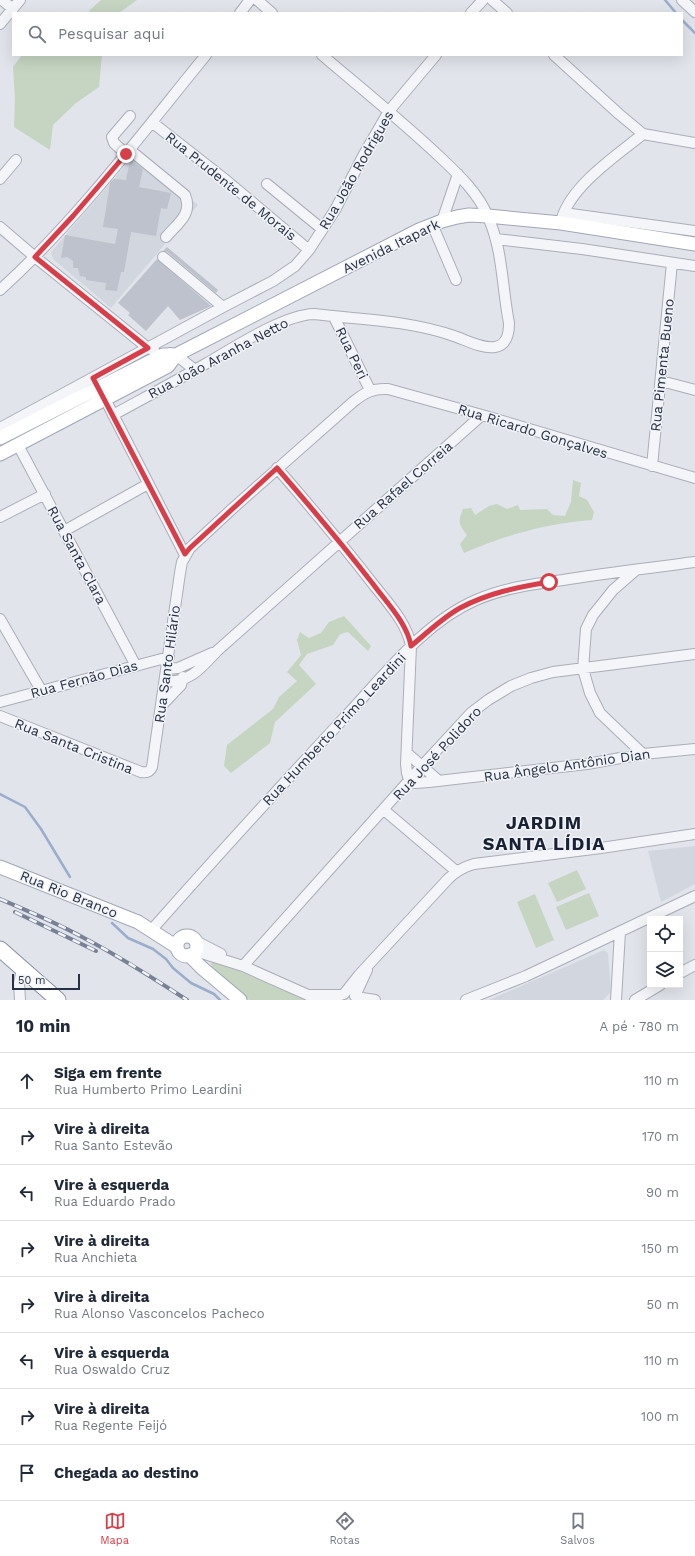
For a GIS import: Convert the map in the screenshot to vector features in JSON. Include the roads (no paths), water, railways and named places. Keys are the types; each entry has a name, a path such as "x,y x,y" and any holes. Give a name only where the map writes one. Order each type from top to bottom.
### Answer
{"highway":[{"path":"0,949 54,999"}],"main road":[{"name":"Avenida Itapark","path":"3,430 99,388 163,355 176,355 412,233 437,222 469,215 562,218 695,244"},
{"name":"Avenida Itapark","path":"0,454 18,445 99,388"},
{"path":"3,430 18,445"},
{"path":"0,450 8,444 3,430"},
{"name":"Rua Rio Branco","path":"0,867 154,928 189,947"},
{"path":"189,947 202,968 240,1000"}],"street":[{"path":"2,0 13,9"},
{"path":"0,24 20,0"},
{"path":"241,12 250,0"},
{"path":"257,0 271,12"},
{"path":"472,12 483,0"},
{"path":"492,0 506,12"},
{"path":"682,0 695,12"},
{"path":"1,286 35,257 73,216 152,123 205,56"},
{"name":"Rua João Aranha Netto","path":"113,415 250,339 286,321 305,314 334,316 426,328 487,347 498,346 507,339 509,323 496,239 488,216 480,201 458,174 425,143 323,56"},
{"name":"Rua João Rodrigues","path":"99,388 148,348 273,281 295,266 309,250 322,229 389,111 435,56"},
{"path":"555,56 643,134 695,143"},
{"path":"130,116 112,137 114,143 185,195 188,203 187,211 183,218 166,238"},
{"name":"Rua Prudente de Morais","path":"152,123 227,181 309,250"},
{"path":"643,134 584,183 562,218 695,231"},
{"path":"0,179 16,160"},
{"path":"456,280 437,222 458,174"},
{"path":"267,184 322,229"},
{"path":"0,226 35,257 148,348 176,355 195,370"},
{"path":"496,239 582,249 695,266"},
{"path":"163,257 223,307"},
{"name":"Rua Pimenta Bueno","path":"652,466 672,263"},
{"name":"Rua Peri","path":"334,316 370,390"},
{"path":"661,380 695,390"},
{"path":"99,388 185,554 277,468 353,402 370,390"},
{"name":"Rua Ricardo Gonçalves","path":"370,390 379,388 388,389 482,415 695,478"},
{"name":"Rua Rafael Correia","path":"183,680 200,668 217,650 339,540 482,415"},
{"name":"Rua Santa Clara","path":"18,445 136,666"},
{"path":"277,468 339,540 410,637 411,646 407,753 407,773 410,780"},
{"path":"64,531 148,484"},
{"path":"0,518 45,494"},
{"name":"Rua Santo Hilário","path":"149,772 152,766 166,681 177,590 185,554"},
{"name":"Rua Humberto Primo Leardini","path":"154,928 270,797 411,646 442,620 460,608 496,592 515,587 695,562"},
{"path":"636,570 613,590 593,615 586,629 583,651 583,669 590,693 600,713 644,754"},
{"path":"0,619 40,690"},
{"name":"Rua Rafael Correia","path":"167,669 178,668 217,650"},
{"name":"Rua José Polidoro","path":"243,966 422,766 471,713 488,700 511,686 531,678 553,672 695,654"},
{"path":"169,657 177,660 195,661"},
{"name":"Rua Fernão Dias","path":"0,702 40,690 169,657"},
{"path":"162,704 177,690 183,680 182,673 178,668"},
{"path":"166,681 174,682 183,680"},
{"name":"Rua Santa Cristina","path":"0,716 134,770 149,772"},
{"name":"Rua Ângelo Antônio Dian","path":"410,780 422,783 587,764 644,754 695,749"},
{"path":"407,753 439,781"},
{"path":"384,810 456,871"},
{"path":"342,996 350,985 456,871 474,864 601,848 695,834"},
{"path":"466,1000 526,976 695,896"},
{"path":"616,1000 620,932"},
{"path":"189,947 243,966 312,997 342,996 350,993 356,998 375,1000"},
{"path":"683,971 695,965"},
{"path":"356,998 368,966"},
{"path":"20,1000 19,983 22,969"},
{"path":"635,1000 655,988"}],"waterway":[{"path":"665,0 675,12"},
{"path":"683,21 695,33"},
{"path":"0,794 25,807 41,829 70,877"},
{"path":"112,923 128,938 153,949 166,959 173,968 191,983 214,994 220,1000"}],"railway":[{"path":"0,899 53,922 97,945 187,1000"},
{"path":"15,912 96,951"}],"district":[{"name":"JARDIM SANTA LÍDIA","path":"544,833"}]}
